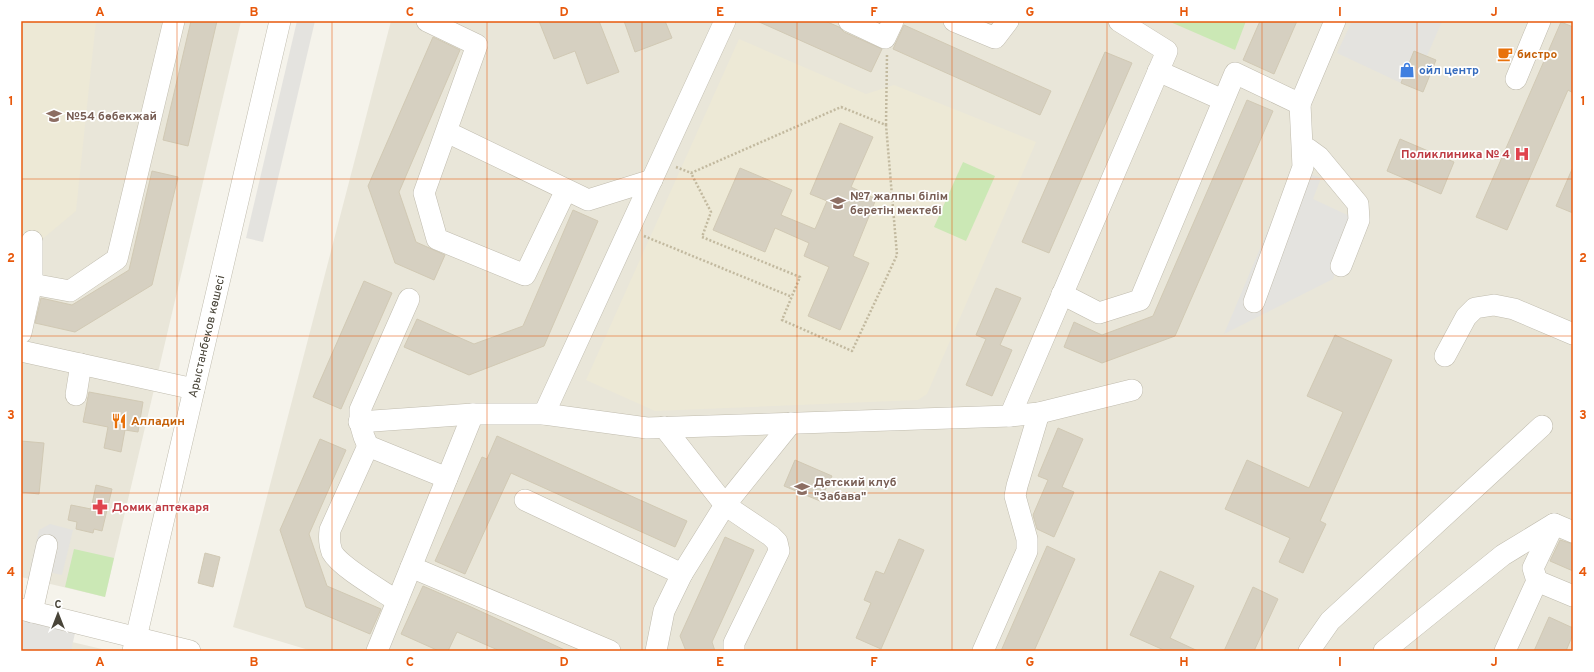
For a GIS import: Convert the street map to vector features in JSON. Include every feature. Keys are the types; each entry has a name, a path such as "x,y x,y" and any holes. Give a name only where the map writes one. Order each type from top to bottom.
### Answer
{"street":[{"path":"27,283 70,291 117,259 174,21"},
{"name":"Арыстанбеков көшесі","path":"135,644 280,21"},
{"path":"426,21 447,26 477,45 424,193 437,239 525,275 566,190"},
{"path":"544,414 725,21"},
{"path":"848,21 889,29"},
{"path":"954,21 995,38 1008,21"},
{"path":"1010,416 1167,51 1119,21"},
{"path":"1254,302 1303,167 1300,104 1335,21"},
{"path":"1516,79 1536,22"},
{"path":"1158,71 1223,100"},
{"path":"1062,294 1099,313 1140,300 1235,73 1300,104"},
{"path":"447,132 588,200 652,180"},
{"path":"1303,148 1308,149 1319,157 1358,204 1359,220 1341,266"},
{"path":"21,333 32,241"},
{"path":"409,299 360,410 361,431 368,446 447,478"},
{"path":"1445,356 1466,317 1475,308 1494,304 1514,308 1573,334"},
{"path":"21,351 194,389"},
{"path":"76,395 81,364"},
{"path":"360,422 473,414 544,414 647,428 1010,416 1039,413 1132,390"},
{"path":"983,651 1027,551 1027,539 1016,496 1017,486 1039,413"},
{"path":"377,651 473,414"},
{"path":"656,651 664,611 682,574 725,506 791,423"},
{"path":"1309,651 1330,621 1542,426"},
{"path":"664,427 725,506 771,536 777,542 779,551 734,643 734,651"},
{"path":"368,446 330,530 329,540 333,552 340,563 397,601"},
{"path":"525,500 682,574"},
{"path":"1554,524 1573,532"},
{"path":"1505,651 1537,581 1533,568 1554,524"},
{"path":"1384,651 1502,555 1554,524"},
{"path":"47,545 27,611 135,644 190,651"},
{"path":"411,567 610,651"},
{"path":"1537,581 1573,596"}],"path":[{"path":"661,160 691,173 711,212 702,237 800,277 782,320 852,351 897,255 886,125 887,46 889,29"},
{"path":"691,173 841,107 886,125"},
{"path":"629,230 792,297"}],"shaded area":[{"path":"21,21 241,21 105,597 21,577"},
{"name":"№54 бөбекжай","path":"21,21 96,21 76,211 39,242 21,240"},
{"path":"297,21 315,21 263,242 246,238"},
{"path":"391,21 1573,21 1573,651 312,651 233,627"},
{"path":"1352,21 1442,21 1427,56 1401,83 1337,53"},
{"name":"№7 жалпы білім беретін мектебі","path":"739,39 866,94 894,85 1036,142 927,394 918,400 655,411 586,380"},
{"path":"1294,168 1321,178 1313,199 1356,219 1333,279 1224,334"},
{"path":"50,524 73,530 62,575 30,568 39,530"},
{"path":"21,620 75,633 71,651 21,651"},
{"path":"21,630 106,650 106,651 21,651"}],"green space":[{"path":"1168,21 1246,21 1235,50"},
{"path":"963,162 995,176 966,241 934,227"},
{"path":"74,549 114,558 105,597 65,587"}],"building":[{"path":"191,21 217,21 188,146 163,140"},
{"path":"539,21 599,21 619,72 587,84 575,51 554,59"},
{"path":"624,21 665,21 672,38 635,52"},
{"path":"757,21 825,21 839,27 844,32 882,49 871,72"},
{"path":"1260,21 1297,21 1274,74 1243,60"},
{"name":"Поликлиника № 4","path":"1561,22 1573,27 1573,93 1568,90 1507,230 1476,217"},
{"path":"904,25 1051,91 1040,115 893,49"},
{"path":"433,37 460,50 399,192 416,242 445,255 434,280 395,263 368,186"},
{"path":"1414,51 1436,60 1423,92 1401,83"},
{"path":"1105,52 1132,63 1049,253 1022,242"},
{"path":"1247,100 1273,111 1175,336 1102,363 1064,347 1074,322 1102,335 1153,316"},
{"path":"840,123 873,137 851,187 876,199 853,256 869,263 840,330 808,316 829,267 804,256 809,243 775,228 765,252 713,230 740,168 792,190 781,215 815,229 827,201 810,194"},
{"path":"1400,139 1454,162 1441,194 1387,171"},
{"path":"1573,167 1573,213 1556,206"},
{"path":"152,171 178,177 152,285 75,332 35,323 41,298 72,305 129,270"},
{"path":"573,210 598,221 544,346 469,375 404,347 417,319 474,344 523,326"},
{"path":"364,281 392,293 341,409 313,397"},
{"path":"996,288 1021,298 1000,345 1012,350 992,396 966,385 986,339 976,335"},
{"path":"1335,335 1392,360 1320,521 1326,524 1303,573 1279,562 1290,538 1225,509 1247,460 1309,488 1343,412 1307,396"},
{"path":"89,392 143,402 138,432 125,430 121,452 104,448 108,427 83,422"},
{"path":"1058,428 1083,439 1062,487 1074,492 1054,537 1037,529 1033,515 1048,480 1038,476"},
{"path":"497,436 687,521 675,547 511,473 465,574 435,561 482,457 487,459"},
{"path":"320,439 346,450 309,534 327,586 381,609 370,634 306,607 280,530"},
{"path":"21,441 44,443 39,494 21,492"},
{"path":"795,460 832,476 820,501 784,486"},
{"name":"Домик аптекаря","path":"96,485 112,489 102,531 94,529 93,533 76,529 77,522 68,520 71,505 91,509"},
{"path":"725,537 754,550 712,642 715,651 686,651 680,636"},
{"path":"899,539 924,550 881,649 856,638 871,603 864,600 876,571 884,574"},
{"path":"1560,540 1573,544 1573,571 1550,561"},
{"path":"1047,546 1075,559 1034,651 1001,651"},
{"path":"205,553 220,557 213,587 198,583"},
{"path":"1160,571 1194,586 1170,638 1198,651 1166,651 1130,635"},
{"path":"423,586 567,651 500,651 457,632 448,651 439,651 401,634"},
{"path":"1253,587 1278,599 1254,651 1224,651"},
{"path":"1549,617 1573,628 1573,634 1566,651 1534,651"}],"place":[{"name":"бистро","path":"1505,54"},
{"name":"ойл центр","path":"1407,70"},
{"name":"№54 бөбекжай","path":"54,116"},
{"name":"Поликлиника № 4","path":"1522,154"},
{"name":"№7 жалпы білім беретін мектебі","path":"838,203"},
{"name":"Алладин","path":"119,421"},
{"name":"Детский клуб \"Забава\"","path":"802,489"},
{"name":"Домик аптекаря","path":"100,507"}]}
